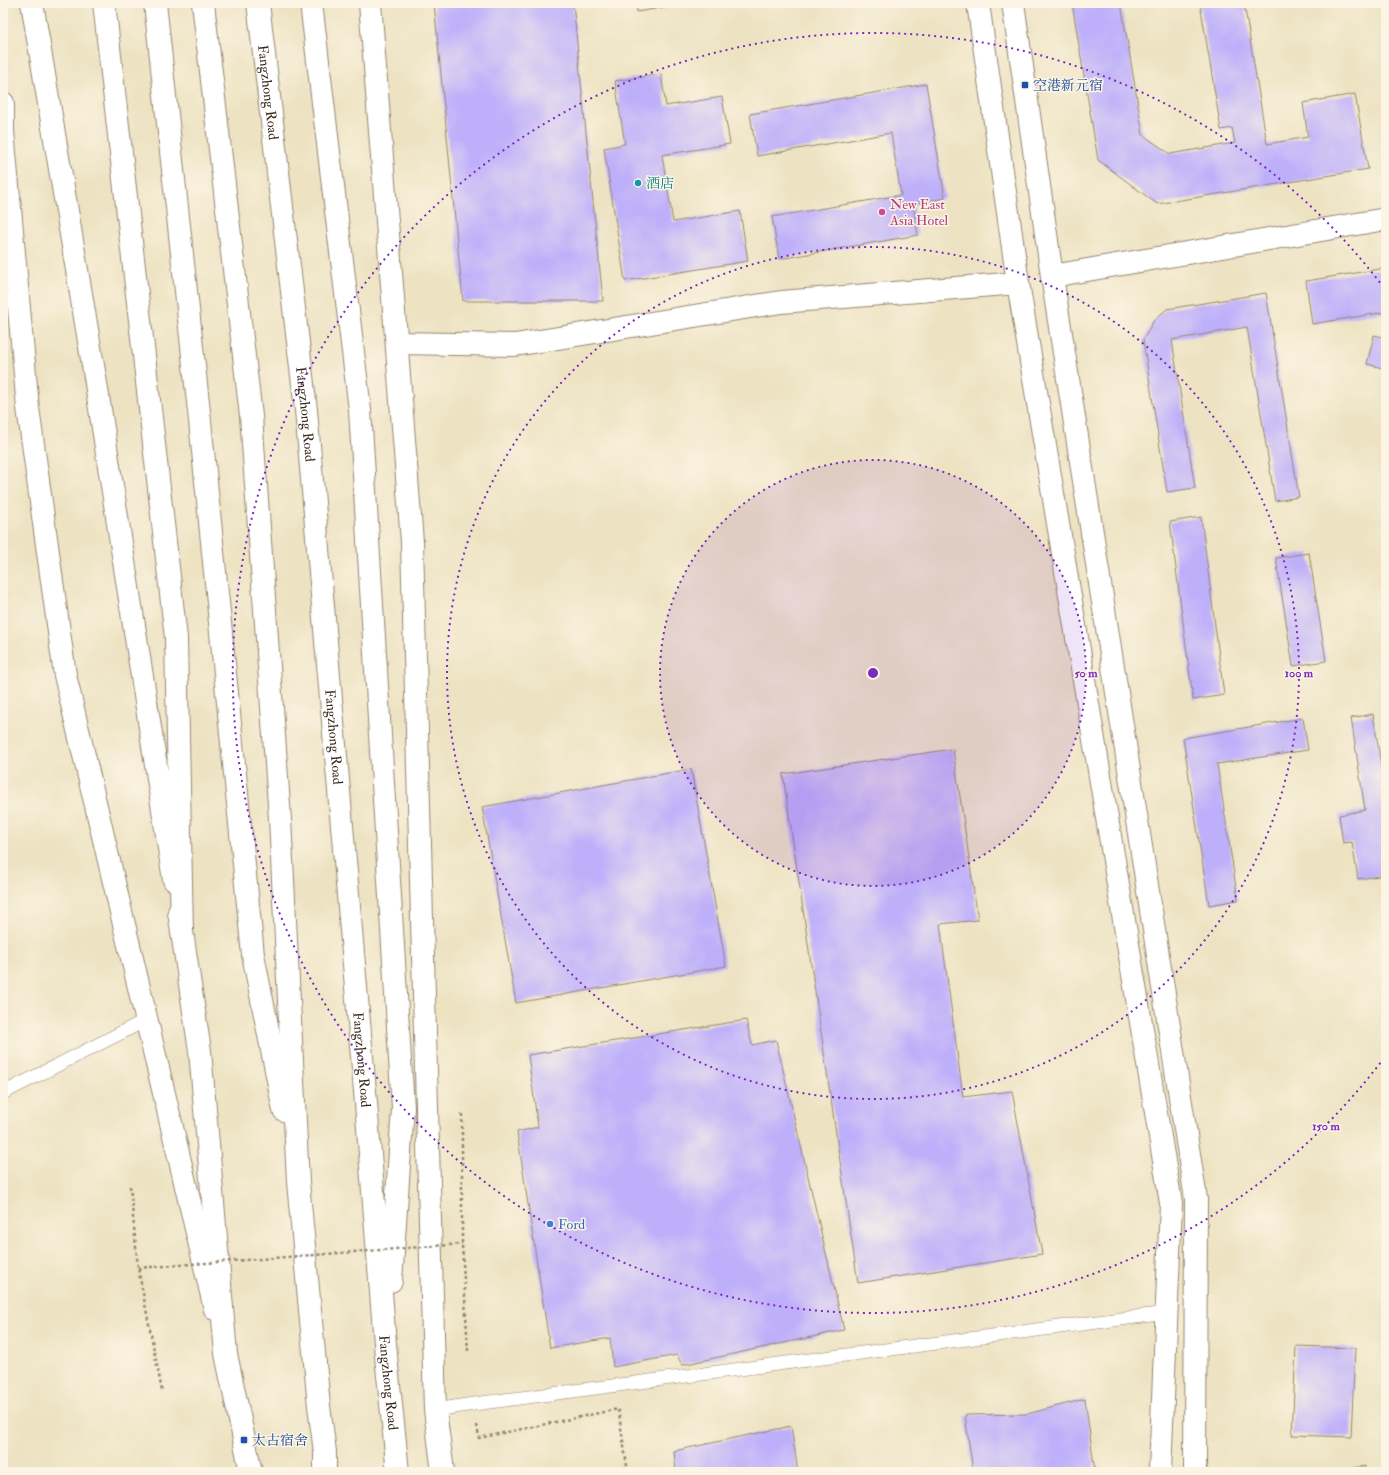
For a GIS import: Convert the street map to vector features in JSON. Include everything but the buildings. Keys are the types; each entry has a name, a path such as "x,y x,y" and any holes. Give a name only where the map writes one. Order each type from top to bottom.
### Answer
{"main road":[{"path":"32,3 95,377 200,1052 226,1354"},
{"path":"104,3 176,638 182,932"},
{"path":"155,3 200,420 253,955 298,1182"},
{"path":"203,3 251,416 280,820 298,1182 326,1465"},
{"name":"Fangzhong Road","path":"258,3 306,410 386,1356 398,1472"},
{"path":"311,3 360,410 403,1108 386,1356"},
{"path":"370,3 412,542 436,1410 443,1472"},
{"path":"978,3 1018,283 1171,1203 1160,1472"},
{"path":"1013,3 1052,276 1196,1199 1195,1472"},
{"path":"3,103 3,132 28,408 65,675 226,1354 251,1472"},
{"path":"1052,276 1386,219"},
{"path":"397,343 515,345 781,302 1018,283"}],"lane":[{"path":"3,1093 146,1020"},
{"path":"436,1410 1166,1313"}],"path":[{"path":"462,1114 462,1244 468,1351"},
{"path":"130,1186 138,1268 162,1391"},
{"path":"138,1268 462,1244"},
{"path":"479,1438 618,1409 628,1472"}],"place":[{"name":"空港新元宿","path":"1025,85"},
{"name":"酒店","path":"638,183"},
{"name":"New East Asia Hotel","path":"882,212"},
{"name":"Ford","path":"550,1224"},
{"name":"太古宿舍","path":"244,1440"}]}
